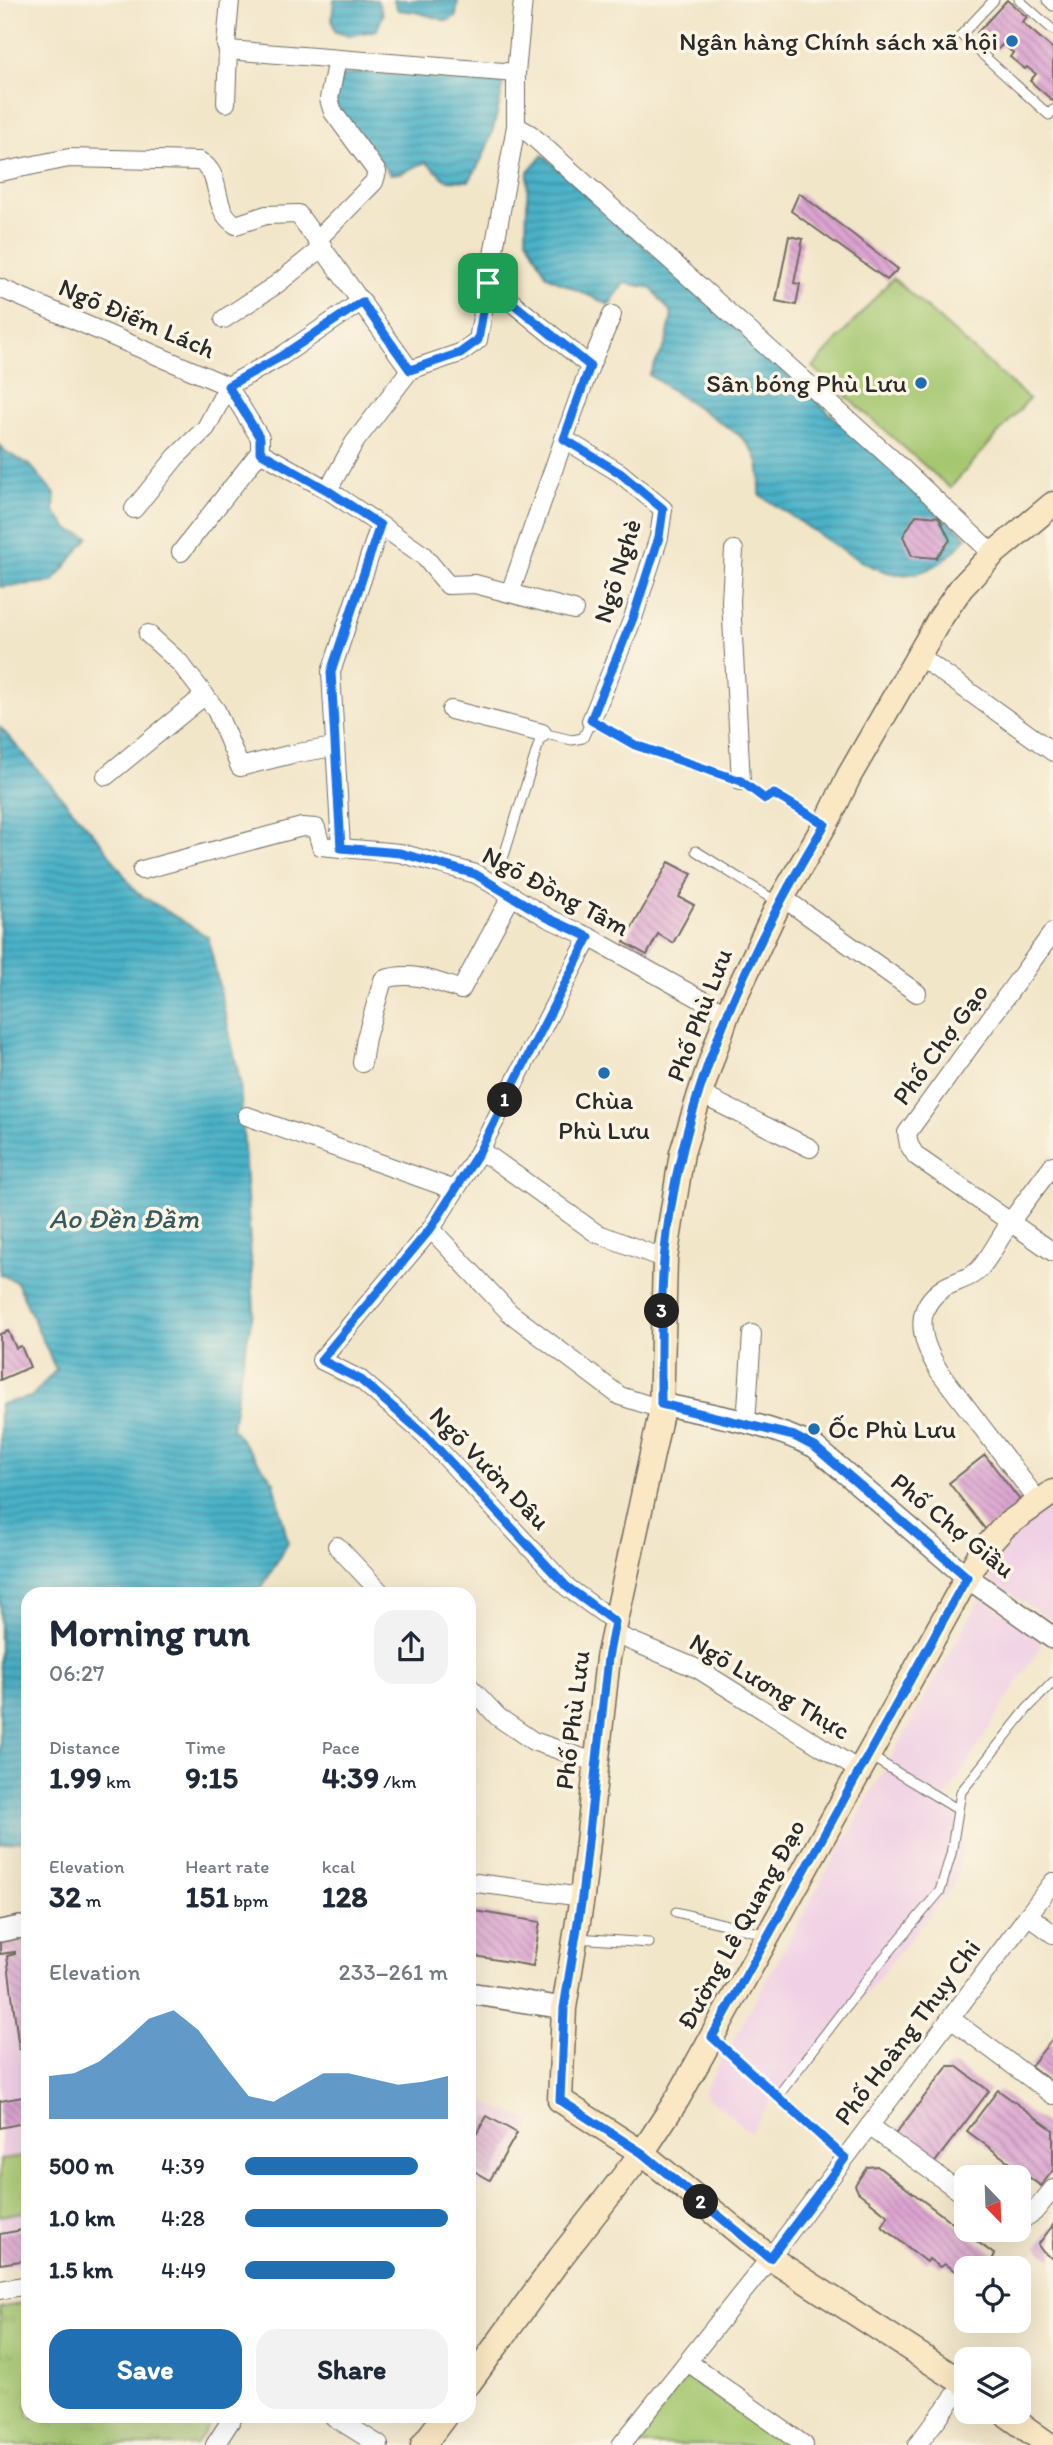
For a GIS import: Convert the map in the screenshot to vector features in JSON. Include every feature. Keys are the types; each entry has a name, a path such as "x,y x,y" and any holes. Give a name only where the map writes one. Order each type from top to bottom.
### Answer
{"main road":[{"name":"Phố Phù Lưu","path":"642,2153 560,2100 564,2008 582,1897 614,1627 661,1406 664,1259 682,1153 727,1014 780,900 918,655 961,588 993,554 1053,503"},
{"name":"Đường Lê Quang Đạo","path":"476,2372 642,2153 678,2098 980,1555 1005,1527 1046,1497"},
{"path":"642,2153 770,2258 954,2377"},
{"path":"423,2445 440,2423"},
{"path":"1020,2424 1049,2445"}],"street":[{"path":"226,103 226,45 230,0"},
{"path":"327,490 354,443 410,370 460,353 478,340 516,126 516,73 523,0"},
{"path":"228,50 516,73"},
{"path":"224,319 277,284 320,243 374,182 377,172 333,112 329,99 337,59"},
{"path":"516,126 530,134 903,469 993,554"},
{"path":"0,172 69,158 199,161 208,165 221,211 236,225 266,215 298,214 410,370"},
{"path":"488,283 590,366"},
{"name":"Ngõ Điếm Lách","path":"0,288 228,386 260,438 260,452"},
{"path":"134,509 176,457 206,428 228,386 280,357 362,302"},
{"path":"510,593 590,366 612,315"},
{"name":"Ngõ Nghè","path":"564,439 620,473 663,509 659,537 633,618 591,720"},
{"path":"181,552 260,452 327,490 423,555 448,585 475,584 574,610"},
{"path":"142,870 302,827 316,828 321,846 341,848 331,672 380,525"},
{"path":"734,550 731,601 741,781"},
{"path":"148,634 180,663 216,710 240,767 334,747"},
{"path":"918,655 1053,752"},
{"path":"106,776 205,695"},
{"path":"451,710 542,733"},
{"name":"Ngõ Đồng Tâm","path":"341,848 400,853 475,874 548,918 589,937 727,1014"},
{"path":"362,1063 366,1038 383,980 394,976 419,976 461,990 513,895"},
{"path":"780,900 917,993"},
{"name":"Phố Chợ Gạo","path":"1053,932 907,1133 908,1145 916,1156 1053,1252"},
{"path":"589,937 479,1152 431,1228 510,1313 620,1396 661,1406"},
{"path":"700,1094 810,1148"},
{"path":"247,1116 455,1190"},
{"path":"479,1152 492,1158 596,1233 664,1259"},
{"path":"1046,1497 939,1371 926,1351 922,1322 932,1298 944,1287 974,1275 981,1268 1053,1165"},
{"name":"Ngõ Vườn Dâu","path":"431,1228 321,1360 361,1380 425,1435 567,1587 614,1627"},
{"path":"746,1423 752,1334"},
{"name":"Phố Chợ Giầu","path":"661,1406 746,1423 794,1436 815,1447 967,1577 1053,1638"},
{"path":"337,1546 375,1587"},
{"name":"Ngõ Lương Thực","path":"614,1627 698,1668 864,1763"},
{"path":"476,1693 498,1717 533,1741 597,1763"},
{"name":"Phố Hoàng Thụy Chi","path":"621,2445 770,2258 1053,1882"},
{"path":"476,1883 582,1897"},
{"path":"1028,1915 1053,1934"},
{"path":"0,1931 21,1927"},
{"path":"476,1994 564,2008"},
{"path":"951,2019 1053,2095"},
{"path":"869,2126 954,2187"},
{"path":"1031,2214 1053,2189"},
{"path":"0,2290 21,2286"},
{"path":"688,2362 792,2442"},
{"path":"917,2445 954,2398"},
{"path":"215,2445 229,2423"},
{"path":"344,2423 379,2445"}],"lane":[{"path":"994,0 961,35 1049,115 1053,110"},
{"path":"1019,0 1053,30"},
{"path":"1047,0 1053,6"},
{"path":"495,885 542,733 572,740 583,738 591,720 635,745 741,781 765,799 774,794 825,824"},
{"path":"696,851 780,900"},
{"path":"777,2097 874,1970 940,1891 951,1854 961,1792 1027,1709 1053,1682"},
{"path":"864,1763 957,1809"},
{"path":"676,1912 769,1936"},
{"path":"575,1938 649,1943"},
{"path":"712,2037 845,2158"}],"shaded area":[{"path":"1053,1502 1053,1621 982,1575 1036,1514"},
{"path":"981,1597 1043,1642 946,1798 964,1809 961,1864 955,1883 790,2088 770,2101 751,2133 703,2093"},
{"path":"21,1932 21,2265 0,2269 0,1934"},
{"path":"476,2099 532,2122 493,2191 476,2182"}],"green space":[{"name":"Sân bóng Phù Lưu","path":"893,278 1029,399 950,488 813,367"},
{"path":"21,2157 21,2212 0,2216 0,2160"},
{"path":"21,2304 21,2423 211,2423 196,2445 0,2445 0,2308"},
{"path":"686,2377 781,2440 777,2445 631,2445"}],"water":[{"path":"334,0 377,0 383,14 377,30 350,36 335,32 332,19"},
{"path":"393,0 458,0 456,16 447,21 398,10"},
{"path":"363,72 500,82 503,86 491,136 469,181 446,180 426,162 401,173 390,174 360,139 333,101 342,76"},
{"path":"543,155 967,537 950,556 933,567 916,573 899,574 882,570 846,553 760,495 758,462 746,442 649,375 666,344 672,314 651,288 624,283 609,305 547,276 526,237 528,171"},
{"path":"0,445 5,451 31,466 55,494 54,511 69,530 89,537 53,582 0,587"},
{"name":"Ao Đền Đầm","path":"0,727 100,841 136,892 208,937 240,1081 254,1309 232,1428 274,1482 288,1543 262,1587 21,1587 21,1841 0,1844 0,1404 31,1397 56,1370 17,1282 0,1274"}],"building":[{"path":"1007,0 1027,17 1022,22 1053,49 1053,101 1030,81 1036,74 1010,57 1013,53 1003,44 997,50 977,33"},
{"path":"799,193 898,269 887,280 791,211"},
{"path":"789,236 803,239 794,283 800,284 796,305 776,301"},
{"path":"916,515 939,517 950,540 936,558 912,556 903,536"},
{"path":"669,862 692,874 679,897 694,905 673,943 658,934 647,955 624,942"},
{"path":"8,1331 16,1348 21,1346 30,1367 0,1380 0,1334"},
{"path":"985,1455 1022,1503 986,1530 949,1483"},
{"path":"476,1911 540,1922 533,1966 476,1956"},
{"path":"21,1936 21,2049 7,1956 15,1952 0,1954 0,1941"},
{"path":"1053,2038 1053,2083 1031,2066"},
{"path":"948,2066 956,2066 989,2091 932,2166 893,2137"},
{"path":"998,2090 1053,2130 1053,2170 1041,2186 1031,2179 1031,2165 1013,2165 967,2131"},
{"path":"21,2097 21,2124 0,2128 0,2101"},
{"path":"487,2116 517,2133 490,2180 476,2172 477,2133"},
{"path":"877,2166 954,2224 954,2242 978,2242 994,2256 954,2256 954,2270 944,2264 940,2267 929,2259 927,2262 881,2226 888,2216 858,2192 855,2185 867,2167"},
{"path":"1053,2225 1053,2259 1038,2245"},
{"path":"21,2230 21,2261 0,2264 0,2234"}],"place":[{"name":"Ngân hàng Chính sách xã hội","path":"1012,41"},
{"name":"Sân bóng Phù Lưu","path":"921,383"},
{"name":"Chùa Phù Lưu","path":"604,1073"},
{"name":"Ốc Phù Lưu","path":"814,1429"}],"route":[{"path":"488,283 590,366 564,439 620,473 663,509 659,537 633,618 591,720 635,745 741,781 765,799 774,794 825,824 779,903 746,969 727,1014 682,1153 664,1259 661,1404 794,1436 815,1447 967,1577 712,2037 845,2158 770,2258 642,2153 560,2100 564,2008 582,1897 608,1658 615,1622 567,1587 425,1435 361,1380 321,1360 431,1228 479,1152 589,937 548,918 475,874 400,853 341,848 331,672 380,525 327,490 260,452 260,438 228,386 280,357 362,302 410,370 460,353 478,340 488,283"}]}
